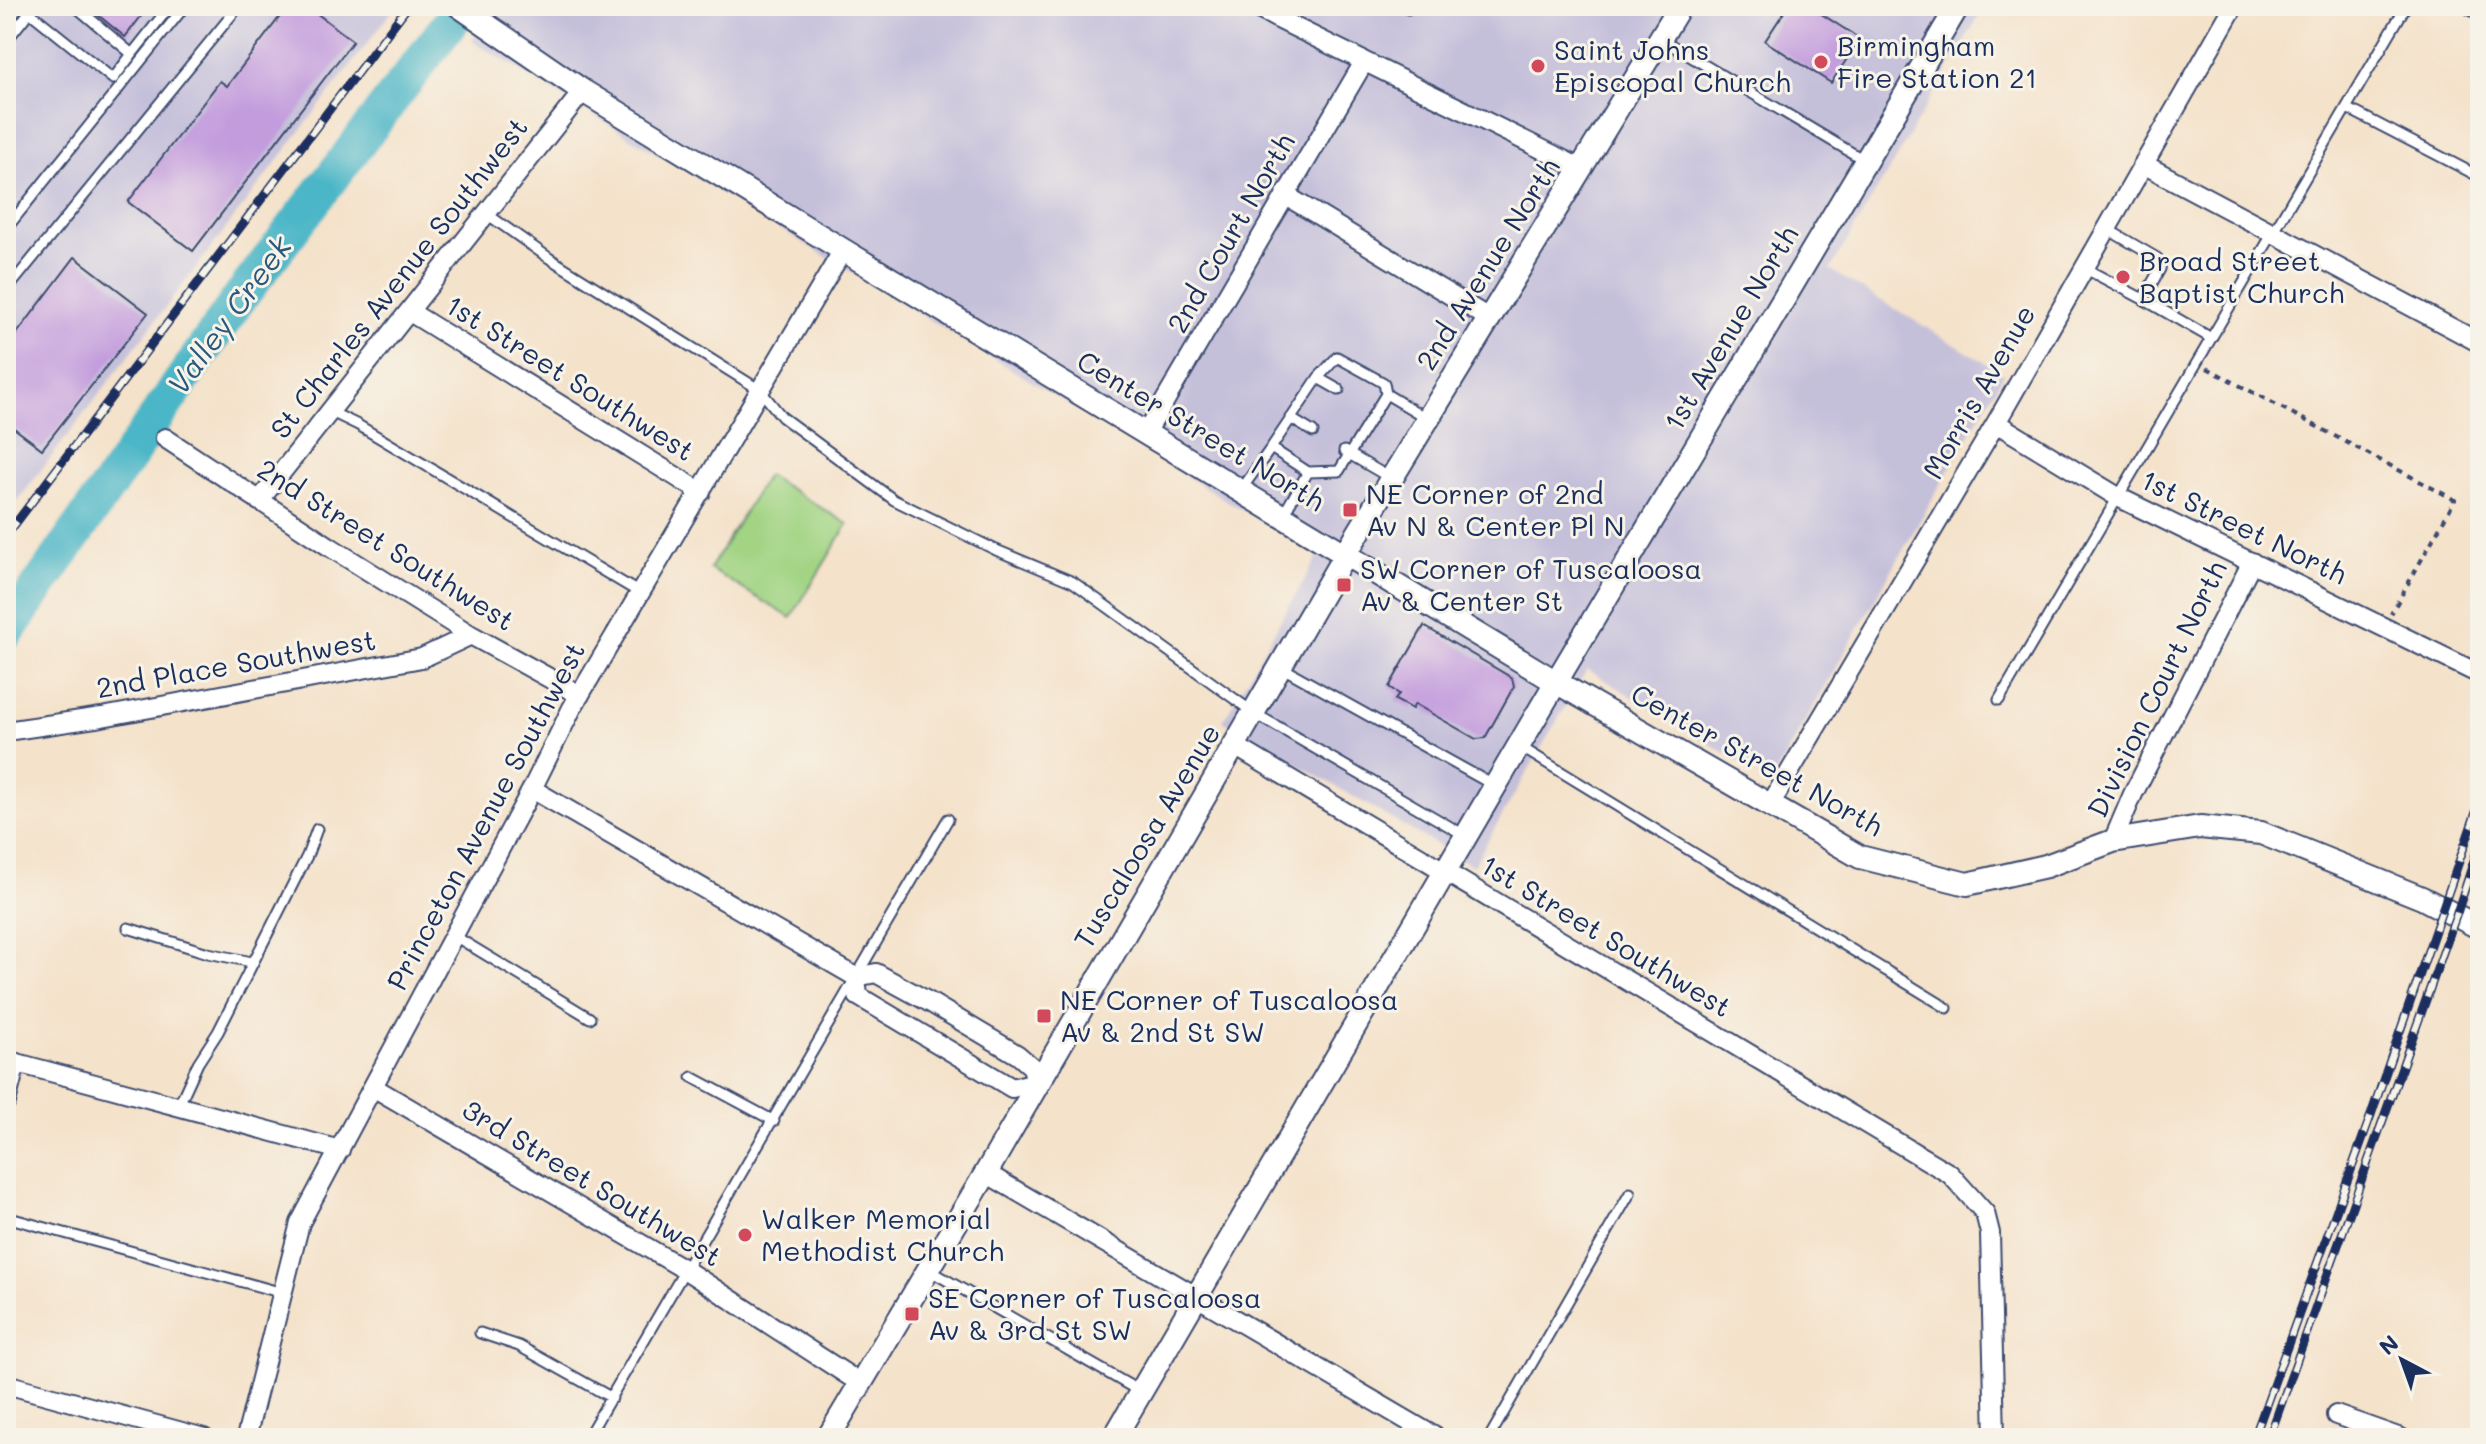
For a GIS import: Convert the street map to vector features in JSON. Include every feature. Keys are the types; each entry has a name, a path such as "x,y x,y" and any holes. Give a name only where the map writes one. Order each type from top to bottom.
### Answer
{"street":[{"name":"Center Street North","path":"459,6 583,91 843,250 1556,682 1860,857 1967,884 2046,866 2113,841 2200,827 2261,833 2422,898 2480,928"},
{"path":"1252,6 1582,169"},
{"name":"2nd Avenue North","path":"1346,553 1680,6"},
{"name":"1st Avenue North","path":"1114,1438 1444,872 1958,6"},
{"name":"Morris Avenue","path":"1770,805 1996,423 2234,6"},
{"path":"2472,6 2480,10"},
{"name":"2nd Court North","path":"1146,433 1364,62"},
{"name":"St Charles Avenue Southwest","path":"259,501 583,91"},
{"path":"2145,165 2480,343"},
{"path":"1285,195 1490,319"},
{"name":"Princeton Avenue Southwest","path":"246,1438 300,1223 580,695 843,250"},
{"name":"1st Street Southwest","path":"410,312 701,492"},
{"name":"1st Street North","path":"1996,423 2118,497 2473,671"},
{"name":"2nd Street Southwest","path":"165,438 471,635 580,695"},
{"name":"Tuscaloosa Avenue","path":"828,1438 986,1173 1036,1082 1346,553"},
{"name":"Division Court North","path":"2113,841 2133,794 2252,562"},
{"name":"2nd Place Southwest","path":"6,731 102,717 422,658 471,635"},
{"name":"1st Street Southwest","path":"1235,746 1950,1174 1985,1213 1990,1233 1995,1438"},
{"path":"532,789 856,977 876,973 931,1003 1018,1055 1032,1067 1036,1082 1012,1088 858,996 856,977"},
{"path":"6,1102 11,1062 340,1150"},
{"name":"3rd Street Southwest","path":"373,1087 684,1269 860,1383"},
{"path":"986,1173 1437,1438"},
{"path":"6,1384 204,1438"},
{"path":"2336,1415 2389,1436"}],"lane":[{"path":"75,6 132,54"},
{"path":"7,40 29,8 113,79 170,6"},
{"path":"6,229 185,6"},
{"path":"6,291 239,6"},
{"path":"1402,6 1408,9 1410,6"},
{"path":"1999,700 2406,6"},
{"path":"1661,39 1866,161"},
{"path":"2347,108 2480,177"},
{"path":"487,214 549,258 760,390 782,417 894,500 996,550 1073,582 1254,713 1466,836"},
{"path":"2107,229 2161,263 2143,299"},
{"path":"2084,268 2211,338"},
{"path":"1241,490 1318,378 1337,357 1384,383 1386,394 1428,419"},
{"path":"1318,378 1339,390"},
{"path":"1271,448 1308,472 1339,471 1372,410 1386,394"},
{"path":"329,410 640,593"},
{"path":"1290,418 1313,432"},
{"path":"1347,452 1392,479"},
{"path":"1283,515 1308,472"},
{"path":"1280,666 1495,786"},
{"path":"1519,746 1947,1008"},
{"path":"587,1438 948,819"},
{"path":"178,1107 307,856 317,829"},
{"path":"128,928 208,953 252,962"},
{"path":"453,935 590,1018"},
{"path":"692,1077 774,1121"},
{"path":"1489,1438 1630,1193"},
{"path":"6,1217 283,1293"},
{"path":"928,1269 1141,1392"},
{"path":"480,1333 519,1346 612,1398"}],"path":[{"path":"2197,363 2455,500 2384,626"}],"shaded area":[{"path":"396,6 6,516 6,7"},
{"path":"499,6 1985,6 1830,270 2004,374 1771,781 1587,669 1473,866 1223,721 1318,556 472,41"}],"green space":[{"path":"767,475 848,524 791,618 710,569"}],"building":[{"path":"87,6 149,6 125,37"},
{"path":"288,6 307,6 353,41 193,251 128,202 220,81 227,86"},
{"name":"Birmingham Fire Station 21","path":"1788,6 1809,6 1860,39 1831,83 1765,41"},
{"path":"75,257 148,313 42,449 6,422 6,348"},
{"path":"1424,626 1512,678 1514,686 1485,738 1476,739 1415,704 1412,709 1395,700 1399,694 1389,687"}],"waterway":[{"name":"Valley Creek","path":"6,633 238,300 463,6"}],"railway":[{"path":"6,536 408,6"},
{"path":"2254,1438 2480,801"},
{"path":"2269,1438 2480,842"}],"place":[{"name":"Birmingham Fire Station 21","path":"1821,62"},
{"name":"Saint Johns Episcopal Church","path":"1538,66"},
{"name":"Broad Street Baptist Church","path":"2123,277"},
{"name":"NE Corner of 2nd Av N & Center Pl N","path":"1350,510"},
{"name":"SW Corner of Tuscaloosa Av & Center St","path":"1344,585"},
{"name":"NE Corner of Tuscaloosa Av & 2nd St SW","path":"1044,1016"},
{"name":"Walker Memorial Methodist Church","path":"745,1235"},
{"name":"SE Corner of Tuscaloosa Av & 3rd St SW","path":"912,1314"}]}
